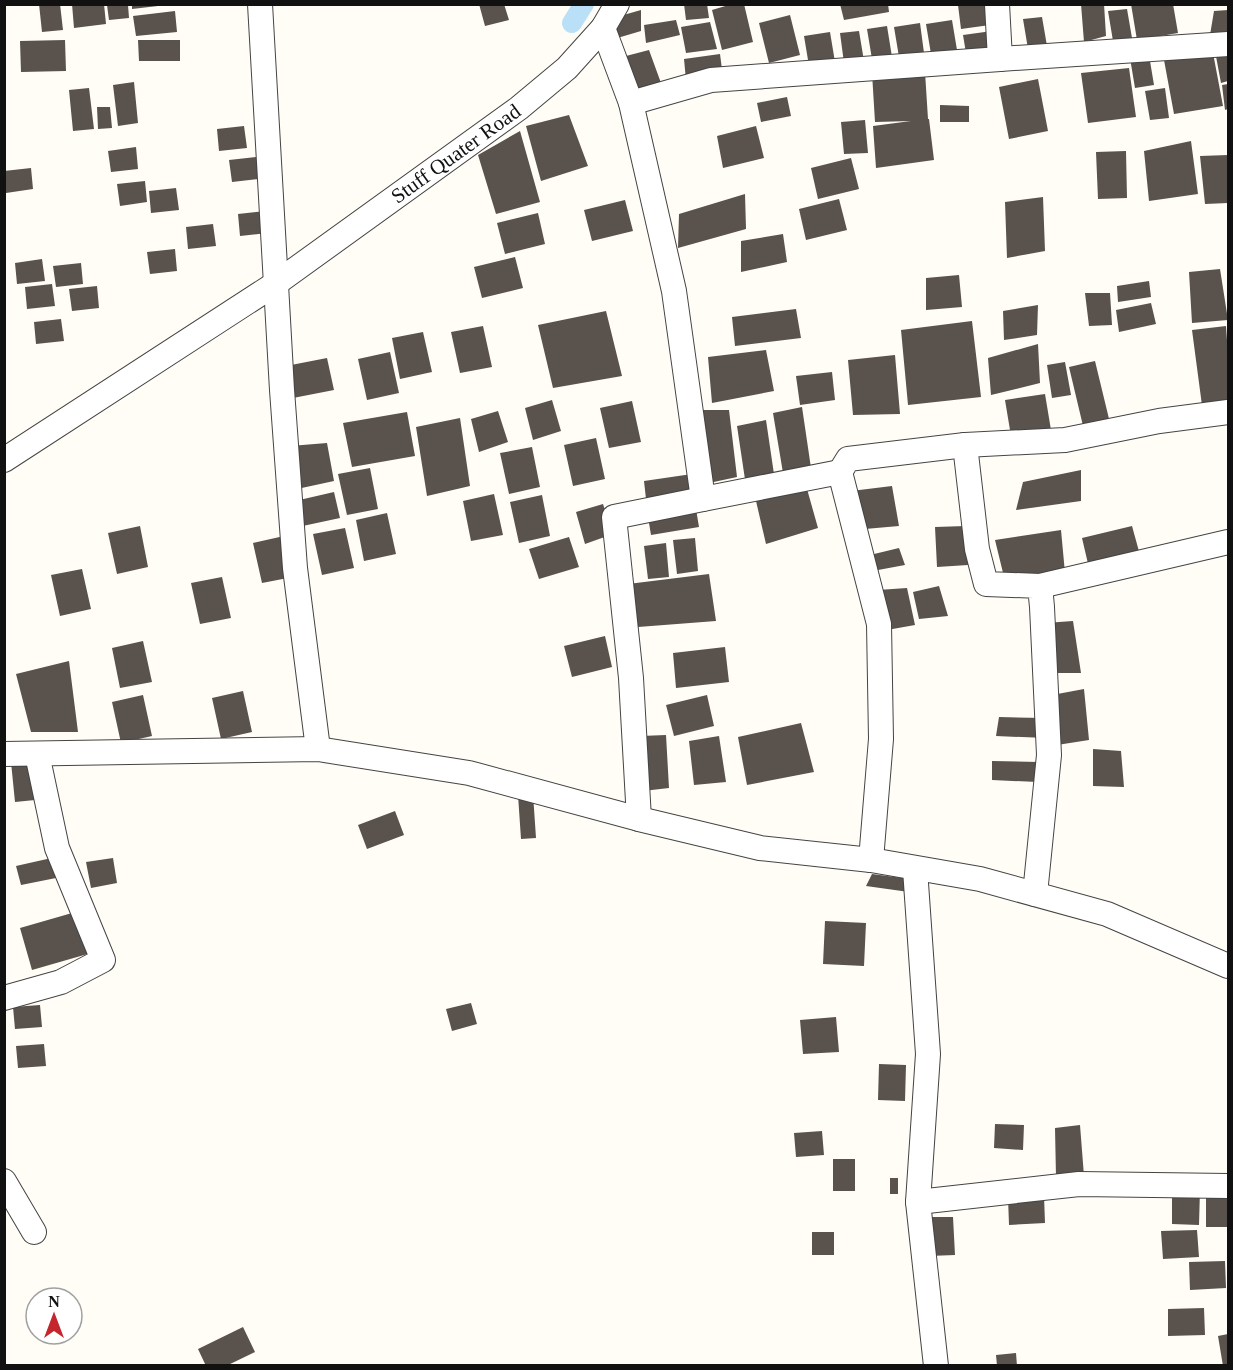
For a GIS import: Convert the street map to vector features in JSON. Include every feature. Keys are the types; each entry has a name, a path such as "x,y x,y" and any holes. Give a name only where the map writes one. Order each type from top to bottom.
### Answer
{"street":[{"path":"260,4 275,284 295,568 318,749"},
{"name":"Stuff Quater Road","path":"4,460 275,284 519,108 567,68 603,28 617,4"},
{"path":"997,4 1000,59"},
{"path":"603,28 631,103 674,291 703,499"},
{"path":"631,103 711,80 1228,44"},
{"path":"871,860 881,739 879,624 840,472 848,459 965,445 1065,440 1159,421 1228,412"},
{"path":"965,445 977,549 986,584 1040,586 1228,542"},
{"path":"639,819 631,678 614,517 840,472"},
{"path":"1035,894 1049,754 1040,586"},
{"path":"4,754 318,749 469,772 639,819 760,848 871,860 980,879 1107,914 1228,966"},
{"path":"4,998 61,982 103,960 57,848 37,754"},
{"path":"915,869 928,1054 918,1202 936,1365"},
{"path":"4,1181 34,1232"},
{"path":"918,1202 1079,1184 1228,1186"}],"building":[{"path":"39,4 60,4 63,30 42,32"},
{"path":"72,4 104,4 106,24 74,28"},
{"path":"132,4 157,4 158,6 132,9"},
{"path":"479,4 504,4 509,20 485,26"},
{"path":"684,4 707,4 709,18 686,20"},
{"path":"732,4 744,4 753,42 722,50 712,10"},
{"path":"840,4 888,4 889,12 844,20"},
{"path":"987,4 990,25 961,29 958,5"},
{"path":"1081,4 1104,4 1106,36 1084,42"},
{"path":"1131,4 1173,4 1178,33 1137,40"},
{"path":"107,5 128,5 129,18 109,20"},
{"path":"1127,9 1132,38 1113,41 1108,11"},
{"path":"641,10 641,31 614,39 613,18"},
{"path":"1228,10 1228,39 1209,41 1214,11"},
{"path":"175,11 177,32 136,36 133,16"},
{"path":"790,15 800,55 769,63 759,23"},
{"path":"1042,17 1047,46 1028,49 1023,19"},
{"path":"676,20 680,35 646,43 644,25"},
{"path":"952,20 957,50 931,54 926,24"},
{"path":"710,22 717,49 686,53 681,27"},
{"path":"920,23 924,53 899,57 894,27"},
{"path":"887,26 892,57 872,59 867,29"},
{"path":"859,31 864,61 844,63 840,33"},
{"path":"992,31 995,55 967,59 963,35"},
{"path":"830,32 835,62 809,66 804,36"},
{"path":"65,40 66,71 21,72 20,41"},
{"path":"138,40 180,40 180,61 139,61"},
{"path":"1228,48 1228,81 1221,83 1215,51"},
{"path":"649,50 661,83 634,89 626,56"},
{"path":"1213,53 1223,106 1174,114 1164,60"},
{"path":"720,54 723,77 686,80 684,59"},
{"path":"1149,55 1154,85 1135,88 1130,58"},
{"path":"1129,68 1136,117 1088,123 1081,73"},
{"path":"925,72 934,160 876,168 873,126 911,121 875,122 872,73"},
{"path":"1038,79 1048,131 1009,139 999,87"},
{"path":"134,82 138,123 118,126 113,85"},
{"path":"1228,84 1228,109 1225,110 1222,85"},
{"path":"89,88 94,129 73,131 69,90"},
{"path":"1165,88 1169,118 1150,120 1145,91"},
{"path":"787,97 791,116 761,122 757,103"},
{"path":"940,105 969,106 969,122 940,122"},
{"path":"97,107 110,107 112,128 98,129"},
{"path":"569,115 588,166 541,181 526,126"},
{"path":"865,120 868,153 844,154 841,122"},
{"path":"244,126 247,148 219,151 217,129"},
{"path":"756,126 764,158 723,168 717,136"},
{"path":"520,131 540,202 496,214 478,155"},
{"path":"1191,141 1198,194 1149,201 1144,151"},
{"path":"136,147 138,169 111,172 108,151"},
{"path":"1126,151 1127,198 1098,199 1096,152"},
{"path":"1228,155 1228,203 1205,204 1200,156"},
{"path":"256,157 259,179 232,182 229,160"},
{"path":"851,158 859,189 818,199 811,168"},
{"path":"31,168 33,189 6,193 4,171"},
{"path":"145,181 147,202 120,206 117,184"},
{"path":"176,188 179,210 151,213 149,191"},
{"path":"745,194 746,229 678,248 679,214"},
{"path":"1043,197 1045,251 1007,258 1005,202"},
{"path":"839,199 847,230 806,240 799,209"},
{"path":"625,200 633,231 592,241 584,210"},
{"path":"265,211 268,233 240,236 238,214"},
{"path":"538,213 545,244 505,254 497,223"},
{"path":"213,224 216,246 188,249 186,227"},
{"path":"783,234 787,262 741,272 741,241"},
{"path":"175,249 177,271 150,274 147,252"},
{"path":"515,257 523,288 482,298 474,267"},
{"path":"42,259 45,281 17,284 15,263"},
{"path":"81,263 83,284 56,287 53,266"},
{"path":"1220,269 1228,320 1192,323 1189,272"},
{"path":"959,275 962,307 926,310 926,278"},
{"path":"1149,281 1151,297 1118,302 1117,286"},
{"path":"52,284 55,306 27,309 25,287"},
{"path":"97,286 99,308 72,311 69,289"},
{"path":"1085,293 1110,293 1112,325 1089,326"},
{"path":"1151,303 1156,324 1119,332 1116,310"},
{"path":"1038,305 1037,335 1004,340 1003,311"},
{"path":"796,309 801,338 735,346 732,317"},
{"path":"606,311 622,376 553,388 538,325"},
{"path":"61,319 64,341 36,344 34,322"},
{"path":"972,321 981,397 908,405 901,330"},
{"path":"483,326 492,367 460,373 451,332"},
{"path":"1226,326 1228,405 1203,413 1192,330"},
{"path":"423,332 432,372 400,379 392,338"},
{"path":"1038,344 1040,383 991,395 988,358"},
{"path":"766,350 774,391 712,403 708,357"},
{"path":"390,352 399,393 367,400 358,359"},
{"path":"895,355 900,414 853,415 848,360"},
{"path":"327,358 334,390 293,398 286,366"},
{"path":"1095,361 1110,423 1084,430 1069,367"},
{"path":"1065,362 1071,395 1052,398 1047,365"},
{"path":"832,372 835,400 800,405 796,376"},
{"path":"1045,394 1051,430 1011,436 1005,400"},
{"path":"552,400 561,431 533,440 525,408"},
{"path":"632,401 641,442 609,448 600,408"},
{"path":"802,407 811,468 783,473 773,413"},
{"path":"697,410 729,410 737,477 709,483"},
{"path":"498,411 508,442 479,452 471,419"},
{"path":"407,412 415,456 352,467 343,423"},
{"path":"460,418 470,486 427,496 416,427"},
{"path":"766,420 775,481 746,486 737,426"},
{"path":"596,438 605,479 573,486 564,445"},
{"path":"327,443 334,481 297,489 290,446"},
{"path":"532,447 540,487 509,494 500,453"},
{"path":"370,468 378,509 347,515 338,474"},
{"path":"1081,470 1081,501 1016,510 1023,482"},
{"path":"692,474 694,491 646,499 644,481"},
{"path":"892,486 899,526 842,531 843,492"},
{"path":"807,489 818,528 766,544 756,501"},
{"path":"334,492 340,518 298,527 295,501"},
{"path":"494,494 503,535 471,541 463,501"},
{"path":"542,495 550,536 519,543 510,502"},
{"path":"603,504 613,534 585,544 576,512"},
{"path":"696,509 699,527 651,535 648,517"},
{"path":"387,513 396,554 364,561 356,520"},
{"path":"140,526 148,567 117,574 108,533"},
{"path":"966,526 968,565 937,567 935,527"},
{"path":"1132,526 1140,555 1089,568 1082,538"},
{"path":"345,528 354,568 322,575 313,534"},
{"path":"1061,530 1065,573 1005,581 995,540"},
{"path":"284,536 293,577 262,583 253,543"},
{"path":"569,537 579,567 539,579 529,549"},
{"path":"695,538 698,571 677,574 673,540"},
{"path":"666,543 669,577 648,579 644,546"},
{"path":"899,548 905,565 878,570 870,555"},
{"path":"82,569 91,609 60,616 51,575"},
{"path":"709,574 716,621 625,628 620,585"},
{"path":"222,577 231,618 200,624 191,583"},
{"path":"939,586 948,616 919,619 913,592"},
{"path":"907,588 915,625 887,630 878,590"},
{"path":"1073,621 1081,673 1048,673 1045,623"},
{"path":"605,636 612,667 572,677 564,646"},
{"path":"143,641 152,682 120,688 112,648"},
{"path":"725,647 729,682 676,688 673,653"},
{"path":"69,661 78,732 31,732 16,674"},
{"path":"1084,689 1089,740 1057,745 1052,695"},
{"path":"243,691 252,732 221,739 212,698"},
{"path":"143,695 152,736 121,743 112,702"},
{"path":"707,695 714,726 674,736 666,705"},
{"path":"999,717 1043,718 1046,738 996,736"},
{"path":"801,723 814,772 747,785 738,737"},
{"path":"666,735 669,788 643,791 641,736"},
{"path":"719,736 726,782 694,785 689,741"},
{"path":"1093,749 1121,751 1124,787 1093,786"},
{"path":"31,760 35,800 15,802 11,762"},
{"path":"992,761 1039,762 1038,782 992,780"},
{"path":"533,794 536,838 521,839 518,795"},
{"path":"395,811 404,835 367,849 358,825"},
{"path":"56,857 61,877 21,885 16,866"},
{"path":"113,858 117,883 91,888 86,862"},
{"path":"872,874 910,879 909,892 866,886"},
{"path":"79,911 91,953 32,970 20,928"},
{"path":"825,921 866,923 864,966 823,964"},
{"path":"471,1003 477,1024 452,1031 446,1009"},
{"path":"40,1005 42,1027 15,1029 13,1007"},
{"path":"836,1017 839,1052 803,1054 800,1020"},
{"path":"44,1044 46,1066 18,1068 16,1046"},
{"path":"879,1064 906,1065 905,1101 878,1100"},
{"path":"995,1124 1024,1125 1023,1150 994,1148"},
{"path":"1080,1125 1084,1176 1056,1177 1055,1128"},
{"path":"822,1131 824,1155 796,1157 794,1133"},
{"path":"833,1159 855,1159 855,1191 833,1191"},
{"path":"890,1178 898,1178 898,1194 890,1194"},
{"path":"1172,1188 1200,1189 1199,1225 1172,1224"},
{"path":"1206,1191 1228,1192 1228,1227 1206,1227"},
{"path":"1044,1196 1045,1223 1009,1225 1008,1197"},
{"path":"926,1217 953,1217 955,1255 929,1256"},
{"path":"1197,1230 1199,1257 1163,1259 1161,1231"},
{"path":"812,1232 834,1232 834,1255 812,1255"},
{"path":"1225,1261 1226,1288 1190,1290 1189,1262"},
{"path":"1204,1308 1205,1335 1168,1336 1168,1309"},
{"path":"243,1327 255,1352 226,1366 206,1366 198,1349"},
{"path":"1228,1334 1228,1366 1223,1366 1218,1336"},
{"path":"1016,1353 1017,1366 997,1366 996,1355"}],"waterway":[{"path":"572,23 584,4"}]}
